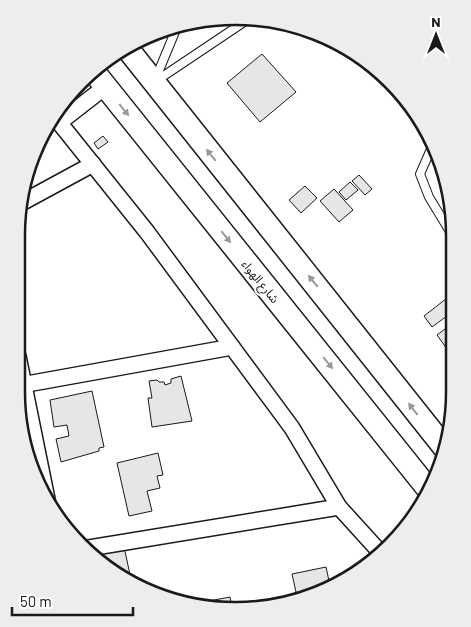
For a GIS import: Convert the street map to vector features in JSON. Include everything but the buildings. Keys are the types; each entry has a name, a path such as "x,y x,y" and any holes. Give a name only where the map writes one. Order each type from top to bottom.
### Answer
{"main road":[{"path":"130,53 440,442"},
{"name":"شارع الهواء","path":"99,79 424,484"}],"street":[{"path":"65,111 99,79"},
{"path":"59,121 147,232 292,428 339,507 376,548"},
{"path":"28,199 93,164"},
{"path":"25,385 232,347"},
{"path":"26,410 39,468"},
{"path":"94,547 339,507"}],"lane":[{"path":"154,82 240,25"},
{"path":"154,82 174,34"},
{"path":"429,153 420,174 429,197 446,225"}]}
